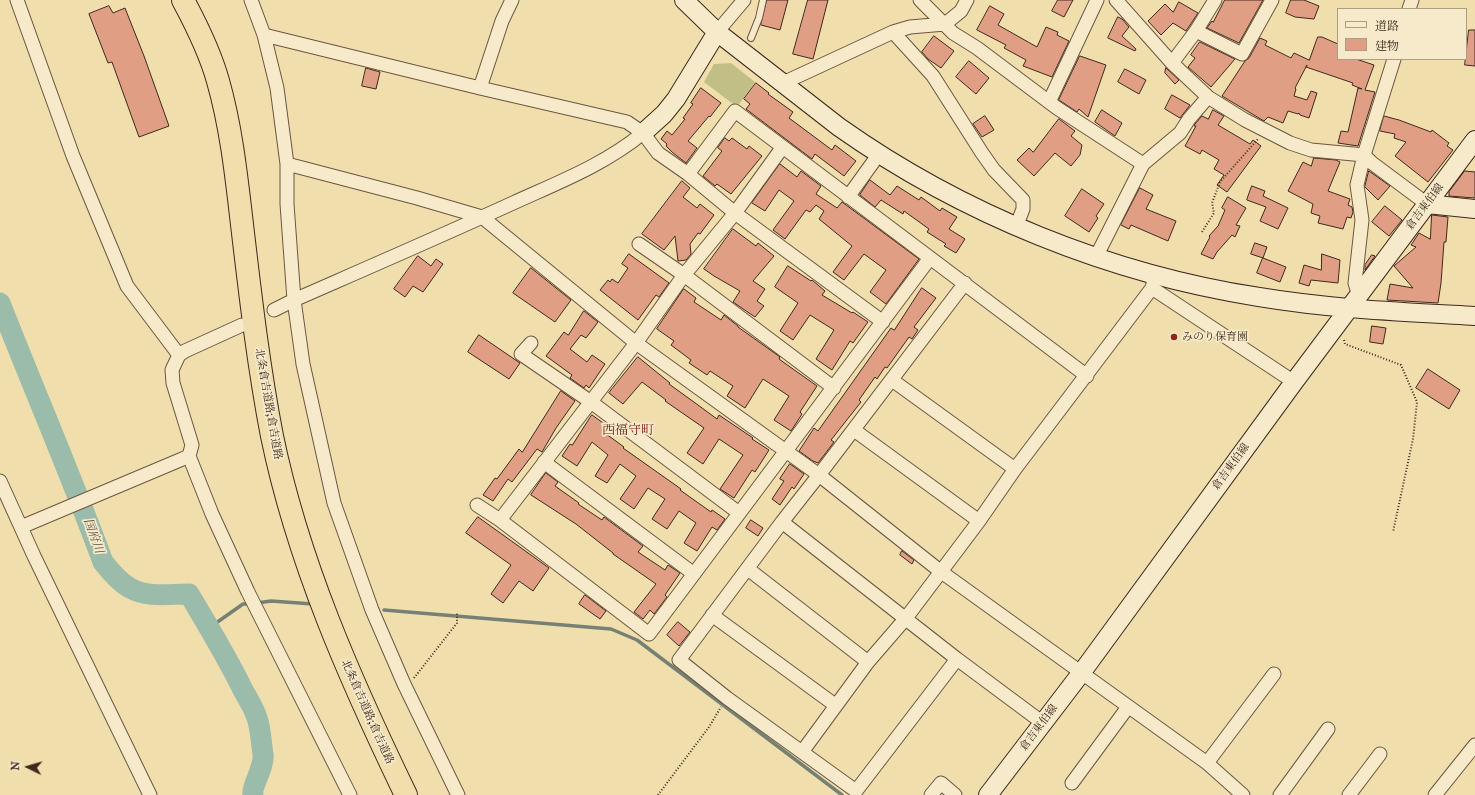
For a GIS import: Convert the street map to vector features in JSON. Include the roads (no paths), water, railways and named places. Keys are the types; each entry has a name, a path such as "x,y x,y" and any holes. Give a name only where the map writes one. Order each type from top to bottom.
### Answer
{"highway":[{"name":"北条倉吉道路;倉吉道路","path":"183,0 196,24 209,56 217,79 225,111 234,160 260,361 272,436 288,500 308,568 332,633 374,729 406,795"},
{"name":"北条倉吉道路;倉吉道路","path":"200,0 222,51 236,102 247,159 271,359 299,496 319,564 344,629 386,724 420,795"}],"street":[{"path":"17,0 74,156 127,286 179,356"},
{"path":"251,0 264,35 278,88 287,164 286,204 294,300 303,364 334,503 372,610 406,688 458,795"},
{"path":"480,88 502,21 512,0"},
{"path":"684,0 717,32 839,127 879,154 1016,227 1096,257 1153,281 1294,382"},
{"path":"274,310 482,217 616,154 664,114 676,99 717,32 744,0"},
{"path":"920,0 953,33 977,48 1049,102 1143,164"},
{"path":"783,83 893,32 910,27 945,24 962,11 967,0"},
{"path":"1049,102 1097,0"},
{"path":"1116,0 1172,63 1208,97 1245,120 1290,143 1311,150 1364,155 1372,163 1427,204 1475,209"},
{"path":"1172,63 1196,31 1215,0"},
{"path":"1196,31 1242,54 1272,0"},
{"path":"893,32 933,76 994,170 1023,200 1023,209 1016,227"},
{"path":"264,35 627,122 643,133 658,153 688,174 735,213 883,322"},
{"path":"1349,309 1355,283 1362,220 1357,185 1364,155 1394,60"},
{"path":"1096,257 1143,164 1180,133 1189,119 1208,97"},
{"path":"688,174 735,111 782,148 1087,376"},
{"name":"倉吉東伯線","path":"988,795 1082,672 1294,382 1475,140"},
{"path":"500,520 636,343 684,275 735,213 782,148"},
{"path":"848,197 879,154"},
{"path":"287,164 417,198 482,217 636,343 786,450 940,571 1207,763 1244,795"},
{"path":"639,244 684,275 834,388"},
{"path":"477,505 500,520 649,634 930,258"},
{"path":"1153,281 1349,309 1475,316"},
{"path":"802,752 835,705 868,662 906,618 979,521 1015,469 1087,376 1153,281"},
{"path":"957,659 856,791 727,698 679,660 964,283"},
{"path":"21,527 184,458 192,445 173,383 172,370 179,356 185,351 242,325"},
{"path":"530,343 521,354 591,402 739,513"},
{"path":"892,380 1015,469"},
{"path":"854,430 979,521"},
{"path":"184,458 248,592 350,795"},
{"path":"544,462 694,574"},
{"path":"0,481 150,795"},
{"path":"782,522 957,659 1043,723"},
{"path":"748,569 868,662"},
{"path":"712,615 835,705"},
{"path":"1207,763 1274,674"},
{"path":"1072,782 1128,707"},
{"path":"1280,795 1328,729"},
{"path":"1436,795 1475,744"},
{"path":"1349,795 1380,754"},
{"path":"931,795 941,783 955,795"}],"lane":[{"path":"751,38 757,23 763,0"}],"waterway":[{"name":"国府川","path":"0,303 103,562 118,580 137,591 159,595 189,594 253,707 259,727 263,754 262,764 254,787 253,795"},
{"path":"257,603 271,601 313,604"},
{"path":"209,628 243,604 251,604"},
{"path":"384,610 611,629 637,640 842,795"}],"place":[{"name":"みのり保育園","path":"1174,337"}],"district":[{"name":"西福守町","path":"628,431"}]}
